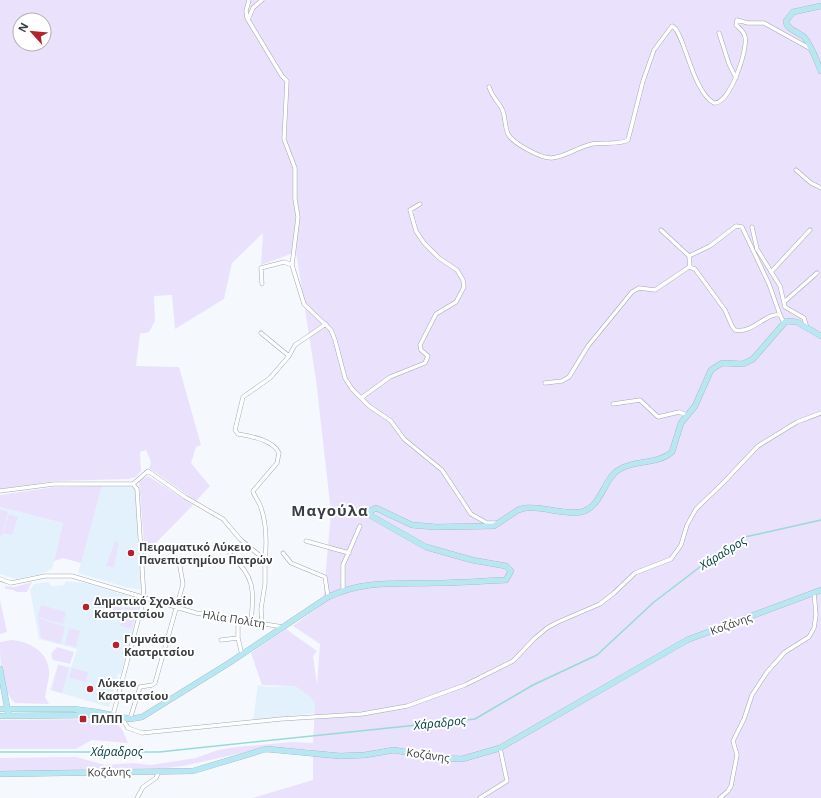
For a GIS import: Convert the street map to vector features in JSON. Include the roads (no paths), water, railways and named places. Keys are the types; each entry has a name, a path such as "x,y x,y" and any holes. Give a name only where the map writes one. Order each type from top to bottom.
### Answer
{"main road":[{"path":"821,6 793,12 786,21 787,26 804,38 821,71"},
{"path":"0,709 72,709 130,719 142,717 242,655 328,597 343,591 381,582 436,584 506,580 510,574 510,568 503,564 472,560 419,544 371,516 370,511 374,508 412,525 485,527 498,523 518,510 525,508 576,512 586,509 596,501 611,478 620,468 660,459 672,452 681,423 695,406 702,386 714,367 722,363 743,364 753,360 784,322 792,321 821,336"},
{"name":"Κοζάνης","path":"0,774 193,771 266,750 340,756 365,755 394,750 438,758 462,759 500,748 687,640 821,590"},
{"path":"0,669 8,716"},
{"path":"0,716 105,714"}],"street":[{"path":"249,0 245,13 248,20 282,76 287,81 284,139 295,168 294,199 298,217 292,265 304,304 326,324 335,340 345,378 361,398 371,408 391,421 402,437 439,467 454,486 471,514 487,523 498,523"},
{"path":"248,20 253,8 262,0"},
{"path":"489,87 493,98 504,113 508,135 541,157 551,158 591,144 605,142 622,143 628,140 643,81 654,50 672,26 678,32 694,77 711,102 719,103 724,99 736,78 746,41 744,33 736,24 738,20 748,23 764,23 811,49"},
{"path":"719,33 729,64 736,78"},
{"path":"796,170 811,183 821,188"},
{"path":"361,398 390,376 425,363 428,356 421,350 420,345 436,314 456,302 464,287 463,280 457,270 439,258 424,243 416,231 410,210 420,204"},
{"path":"690,256 710,246 736,226 742,227 769,284 784,322"},
{"path":"752,227 758,249 780,286 784,302 788,310 804,318 808,328"},
{"path":"661,230 690,256 690,267"},
{"path":"771,272 810,230"},
{"path":"262,284 261,268 284,262 292,265"},
{"path":"690,267 694,269 722,305 732,326 736,330 747,329 773,315 780,315"},
{"path":"545,382 562,381 569,377 586,348 632,292 640,288 656,290 690,267"},
{"path":"784,302 817,273"},
{"path":"262,623 260,609 265,584 267,540 260,505 253,491 277,463 279,453 274,446 250,436 238,434 235,430 243,397 270,378 289,356 295,345 326,324"},
{"path":"261,333 289,356"},
{"path":"613,404 640,400 658,418 679,412 687,415"},
{"path":"122,718 128,728 142,734 281,720 362,714 407,706 465,685 513,661 534,638 558,622 600,604 635,573 671,559 681,545 687,525 696,509 758,446 797,422 821,413"},
{"path":"0,491 54,484 134,484 148,471 185,497 223,519 240,539 265,560"},
{"path":"113,716 144,598 137,489 134,484"},
{"path":"343,591 343,565 360,526"},
{"path":"306,540 349,553"},
{"path":"282,553 291,564 324,577 327,582 328,597"},
{"path":"230,554 241,566 252,584 254,596 251,622"},
{"path":"130,719 139,689 155,683 175,607 184,582 180,561"},
{"name":"Ηλία Πολίτη","path":"0,579 11,583 45,576 72,576 202,614 284,627"},
{"path":"720,798 730,789 737,755 734,740 744,719 747,705 754,692 779,659 787,651 809,637 814,628 816,615 814,592"},
{"path":"238,620 238,638 242,655"},
{"path":"221,640 238,638"},
{"path":"480,798 507,781 500,748"},
{"path":"137,798 143,788 156,778 159,771"}],"waterway":[{"name":"Χάραδρος","path":"0,752 159,752 475,719 533,685 597,655 654,602 717,554 745,537 821,520"}],"place":[{"name":"Πειραματικό Λύκειο Πανεπιστημίου Πατρών","path":"131,553"},
{"name":"Δημοτικό Σχολείο Καστριτσίου","path":"86,607"},
{"name":"Γυμνάσιο Καστριτσίου","path":"116,645"},
{"name":"Λύκειο Καστριτσίου","path":"90,689"},
{"name":"ΠΛΠΠ","path":"83,719"}],"district":[{"name":"Μαγούλα","path":"330,511"}]}
